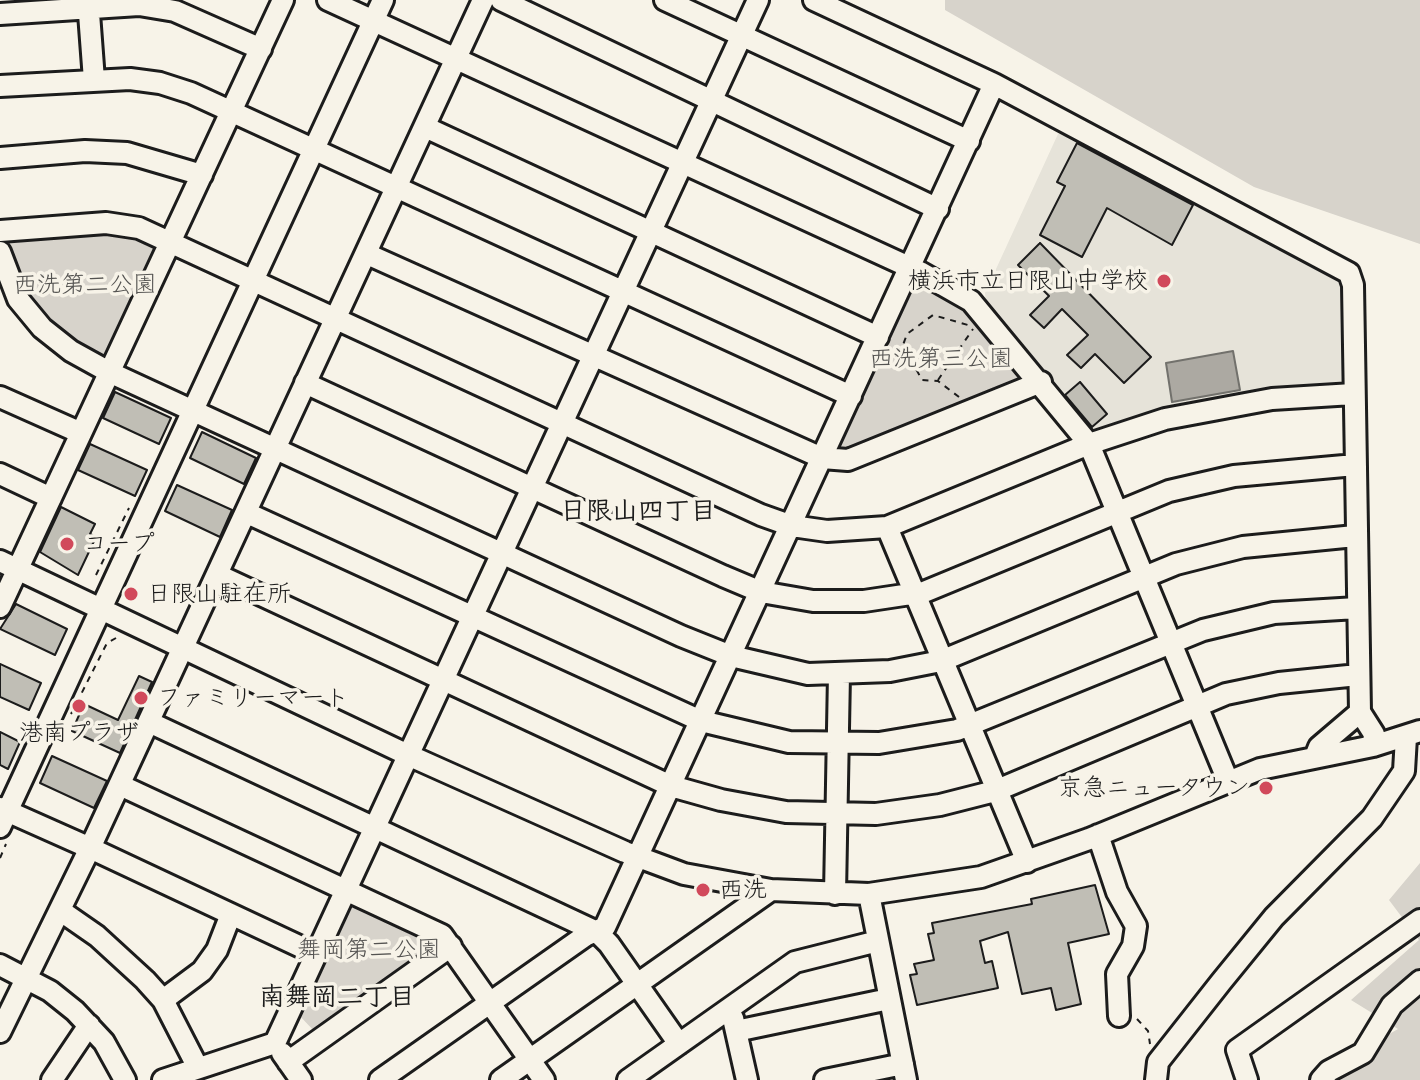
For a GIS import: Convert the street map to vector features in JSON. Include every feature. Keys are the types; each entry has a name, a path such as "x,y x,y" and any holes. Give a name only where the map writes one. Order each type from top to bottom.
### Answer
{"street":[{"path":"0,607 9,565 51,498 283,0"},
{"path":"328,0 911,268 971,301 1041,382 1089,444 1228,781"},
{"path":"316,954 90,848 2,815 102,607 383,0"},
{"path":"0,1032 29,979 122,786 483,0"},
{"path":"501,0 938,209"},
{"path":"665,0 969,141"},
{"path":"163,1080 275,1043 758,0"},
{"path":"814,0 994,84 1349,273 1353,285 1358,675 1360,712 1374,734 1373,746"},
{"path":"0,14 88,3 139,5 175,11 261,49"},
{"path":"88,3 94,80"},
{"path":"0,86 94,80 160,83 191,93 851,396"},
{"path":"380,1080 585,936 605,927 994,84"},
{"path":"425,127 653,230 878,337"},
{"path":"0,158 85,151 127,153 202,175"},
{"path":"0,231 106,223 139,228 761,515 792,526 827,531 887,527 1089,444 1165,419 1272,399 1353,394"},
{"path":"0,252 9,300 71,351 109,372 731,656 808,674 890,671 941,661 1142,576 1243,547 1355,536"},
{"path":"367,254 593,358 822,458 848,460 1041,382"},
{"path":"305,383 531,490 761,592 813,601 864,601 914,595 1169,491 1234,476 1355,465"},
{"path":"0,397 81,433"},
{"path":"0,474 51,498"},
{"path":"247,513 701,721 789,742 837,745 879,743 968,727 1171,642 1274,613 1357,608"},
{"path":"887,527 1027,862"},
{"path":"9,565 408,755 638,857 684,874 771,890 869,894 981,877 1098,835 1260,769 1373,746 1413,734"},
{"path":"218,575 671,786 760,807 836,814 876,814 940,805 995,791 1226,694 1279,683 1358,675"},
{"path":"835,894 839,674"},
{"path":"1315,757 1319,747 1360,712"},
{"path":"151,723 597,932 679,1044"},
{"path":"1157,1071 1274,917 1372,818 1404,771 1413,734"},
{"path":"122,786 442,935 544,1080"},
{"path":"1098,835 1117,892 1136,926 1133,946 1117,974 1119,1016"},
{"path":"501,1080 771,890"},
{"path":"825,1080 904,1072 869,894"},
{"path":"61,911 122,957 163,1000 198,1068"},
{"path":"163,1000 202,971 217,950 231,914"},
{"path":"1247,1080 1237,1050 1420,920"},
{"path":"628,1080 805,958 878,941"},
{"path":"288,1062 451,946"},
{"path":"0,965 50,991 89,1025 104,1042 125,1080"},
{"path":"1321,1080 1329,1071 1363,1053 1392,1005 1420,981"},
{"path":"736,1031 889,999"},
{"path":"731,1008 747,1080"},
{"path":"52,1080 81,1032 89,1025"},
{"path":"275,1043 301,1080"}],"path":[{"path":"961,399 938,381 922,380 903,345 907,334 933,315 983,335"},
{"path":"938,381 974,329"},
{"path":"1119,1016 1132,1013 1148,1031 1157,1071"}],"shaded area":[{"name":"横浜市立日限山中学校","path":"1065,132 1334,277 1341,284 1345,380 1337,387 1208,401 1091,433 986,303 985,293 1058,134"},
{"path":"1233,351 1240,390 1172,402 1166,363"}],"green space":[{"path":"945,0 1420,0 1420,244 1254,187 945,10"},
{"name":"西洗第二公園","path":"78,231 121,233 157,244 160,252 104,360 73,344 46,323 28,299 7,241 11,236"},
{"name":"西洗第三公園","path":"917,282 970,308 1028,379 846,453 836,449"},
{"path":"1420,863 1420,1080 1309,1080 1398,1029 1351,1000 1419,940 1389,900"},
{"name":"舞岡第二公園","path":"347,902 436,939 437,948 316,1033 296,1012"}],"building":[{"path":"1077,143 1193,205 1172,245 1107,208 1082,257 1040,235 1065,186 1057,182"},
{"path":"1040,243 1151,357 1124,383 1095,354 1081,368 1067,355 1088,335 1062,309 1044,328 1030,315 1049,296 1018,265"},
{"path":"1080,382 1107,414 1092,427 1065,395"},
{"path":"115,392 171,418 159,444 103,418"},
{"path":"202,432 256,458 244,484 190,458"},
{"path":"90,444 147,470 135,496 78,470"},
{"path":"177,485 232,510 220,537 165,511"},
{"name":"コープ","path":"61,507 95,524 90,534 96,537 78,575 40,552"},
{"path":"16,604 67,629 55,655 0,629"},
{"path":"0,664 41,683 29,710 0,697"},
{"path":"139,676 152,682 120,753 72,731 84,704 118,720"},
{"path":"0,732 20,742 8,769 0,765"},
{"path":"52,756 107,781 94,808 40,783"},
{"path":"1095,885 1109,934 1068,943 1081,1004 1056,1010 1051,988 1022,994 1008,932 980,941 985,963 992,961 998,988 917,1005 910,975 917,974 914,964 934,960 928,934 934,933 932,923 1032,904 1031,899"}],"place":[{"name":"横浜市立日限山中学校","path":"1164,281"},
{"name":"コープ","path":"67,544"},
{"name":"日限山駐在所","path":"131,594"},
{"name":"ファミリーマート","path":"141,698"},
{"name":"港南プラザ","path":"79,706"},
{"name":"京急ニュータウン","path":"1266,788"},
{"name":"西洗","path":"703,890"}],"district":[{"name":"日限山四丁目","path":"638,512"},
{"name":"南舞岡二丁目","path":"337,998"}]}
